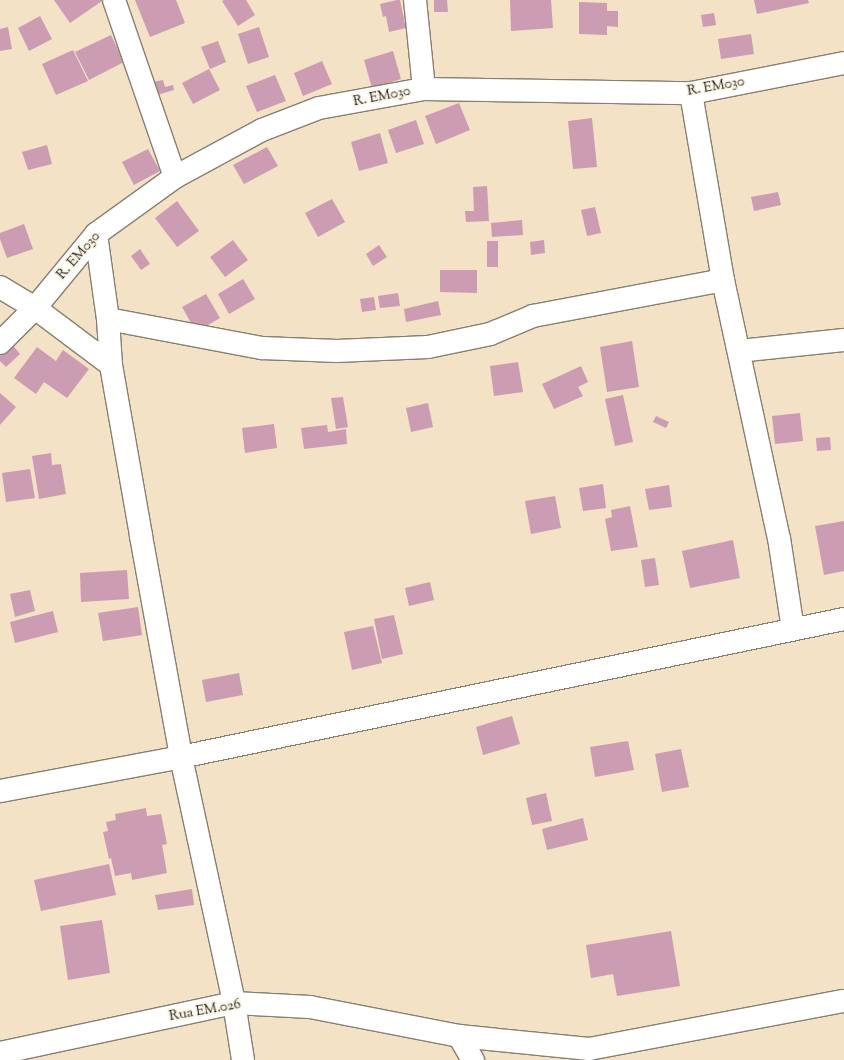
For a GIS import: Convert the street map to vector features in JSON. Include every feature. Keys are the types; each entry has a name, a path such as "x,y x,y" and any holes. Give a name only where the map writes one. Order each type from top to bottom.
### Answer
{"street":[{"path":"114,0 175,177"},
{"path":"415,0 424,89"},
{"name":"R. EM030","path":"0,343 35,308 96,234 175,177 262,130 320,108 424,89 691,93 844,63"},
{"path":"691,93 723,280 779,538 792,629"},
{"path":"96,234 108,318 111,365 181,757 234,1003 243,1060"},
{"path":"108,318 262,348 336,351 428,347 490,334 533,316 723,280"},
{"path":"0,286 35,308 111,365"},
{"path":"739,351 844,340"},
{"path":"0,791 181,757 792,629 844,620"},
{"name":"Rua EM.026","path":"0,1053 234,1003 310,1007 459,1036 590,1049 844,1001"},
{"path":"459,1036 473,1060"}],"building":[{"path":"54,0 101,0 102,1 70,23"},
{"path":"135,0 176,0 185,23 150,37"},
{"path":"246,0 255,15 238,26 222,1"},
{"path":"400,0 406,28 389,32 386,16 383,17 380,4"},
{"path":"434,0 447,0 448,12 434,12"},
{"path":"510,0 551,0 553,28 511,31"},
{"path":"754,0 808,0 809,3 757,14"},
{"path":"579,2 607,3 607,11 618,11 618,27 607,26 607,35 579,34"},
{"path":"714,13 716,25 703,27 701,15"},
{"path":"40,16 52,39 29,51 18,28"},
{"path":"8,27 12,49 0,51 0,29"},
{"path":"259,27 269,57 248,64 238,34"},
{"path":"751,34 754,54 721,59 718,39"},
{"path":"111,35 124,62 89,80 75,52"},
{"path":"218,41 226,62 210,69 201,47"},
{"path":"73,50 88,81 56,95 42,64"},
{"path":"393,51 401,79 372,88 364,60"},
{"path":"322,61 332,84 303,96 294,73"},
{"path":"209,69 220,90 193,104 182,83"},
{"path":"275,75 286,101 257,112 246,86"},
{"path":"163,80 165,87 173,85 174,90 157,95 153,82"},
{"path":"459,103 470,130 436,144 425,116"},
{"path":"592,118 597,167 573,169 568,121"},
{"path":"416,120 424,144 396,153 388,130"},
{"path":"380,133 388,163 359,171 351,142"},
{"path":"47,145 52,164 28,170 22,152"},
{"path":"267,147 278,166 244,184 233,165"},
{"path":"148,149 160,171 134,185 122,162"},
{"path":"487,186 489,221 466,222 465,211 474,211 473,187"},
{"path":"778,192 781,205 754,211 751,197"},
{"path":"332,199 345,222 318,237 305,213"},
{"path":"177,201 199,231 177,247 155,218"},
{"path":"595,207 601,233 587,236 581,210"},
{"path":"522,220 523,235 492,237 491,223"},
{"path":"24,224 33,249 7,258 0,239 0,233"},
{"path":"233,240 248,260 225,277 210,257"},
{"path":"544,240 545,253 531,255 530,242"},
{"path":"487,241 498,241 498,267 487,267"},
{"path":"379,245 387,257 373,266 366,254"},
{"path":"140,249 150,264 141,270 131,256"},
{"path":"440,270 477,270 477,293 440,292"},
{"path":"243,279 255,299 229,314 218,294"},
{"path":"398,293 400,306 380,308 378,296"},
{"path":"206,294 220,318 196,332 182,307"},
{"path":"374,297 376,310 362,312 360,299"},
{"path":"438,301 441,315 406,322 404,309"},
{"path":"632,341 639,387 607,392 600,347"},
{"path":"11,343 20,354 6,367 0,361 0,353"},
{"path":"37,347 56,361 63,350 89,369 67,398 44,382 36,394 14,378"},
{"path":"518,362 523,392 494,396 490,366"},
{"path":"581,366 588,382 578,387 583,396 554,409 542,384"},
{"path":"0,393 16,407 0,425"},
{"path":"623,395 633,442 615,446 605,399"},
{"path":"343,397 348,427 336,429 331,398"},
{"path":"428,403 433,427 411,432 406,408"},
{"path":"800,413 803,441 775,444 772,416"},
{"path":"656,416 669,422 666,428 653,422"},
{"path":"274,424 277,448 245,453 242,428"},
{"path":"327,425 328,432 346,429 347,444 304,449 301,428"},
{"path":"830,437 831,450 817,451 816,438"},
{"path":"51,453 52,465 61,464 66,494 39,499 32,456"},
{"path":"30,469 35,498 6,502 2,473"},
{"path":"603,484 606,508 583,511 579,488"},
{"path":"669,485 672,507 649,510 645,489"},
{"path":"555,496 561,528 531,534 525,501"},
{"path":"630,506 638,547 611,551 605,519 612,517 611,510"},
{"path":"844,521 844,571 824,575 815,526"},
{"path":"733,540 740,578 690,588 682,551"},
{"path":"655,558 659,585 645,587 641,560"},
{"path":"127,570 129,599 81,602 80,573"},
{"path":"430,582 434,600 409,606 405,588"},
{"path":"30,590 35,611 15,617 10,594"},
{"path":"138,607 142,635 103,641 98,613"},
{"path":"53,611 58,632 15,643 10,622"},
{"path":"394,615 403,654 382,659 374,619"},
{"path":"373,626 382,663 352,670 344,632"},
{"path":"239,673 243,695 206,702 202,680"},
{"path":"512,716 520,744 483,755 476,727"},
{"path":"628,741 634,770 595,777 590,747"},
{"path":"681,749 689,787 662,792 655,754"},
{"path":"546,793 552,821 532,825 526,798"},
{"path":"146,808 147,816 161,814 167,844 162,845 167,873 132,880 131,873 115,876 111,858 109,859 103,832 108,831 106,822 116,820 115,814"},
{"path":"583,818 588,840 547,850 542,829"},
{"path":"109,864 116,895 41,911 34,880"},
{"path":"192,889 194,905 158,910 155,895"},
{"path":"102,920 110,973 68,980 60,926"},
{"path":"671,931 680,986 617,996 613,974 591,978 586,945"}]}
